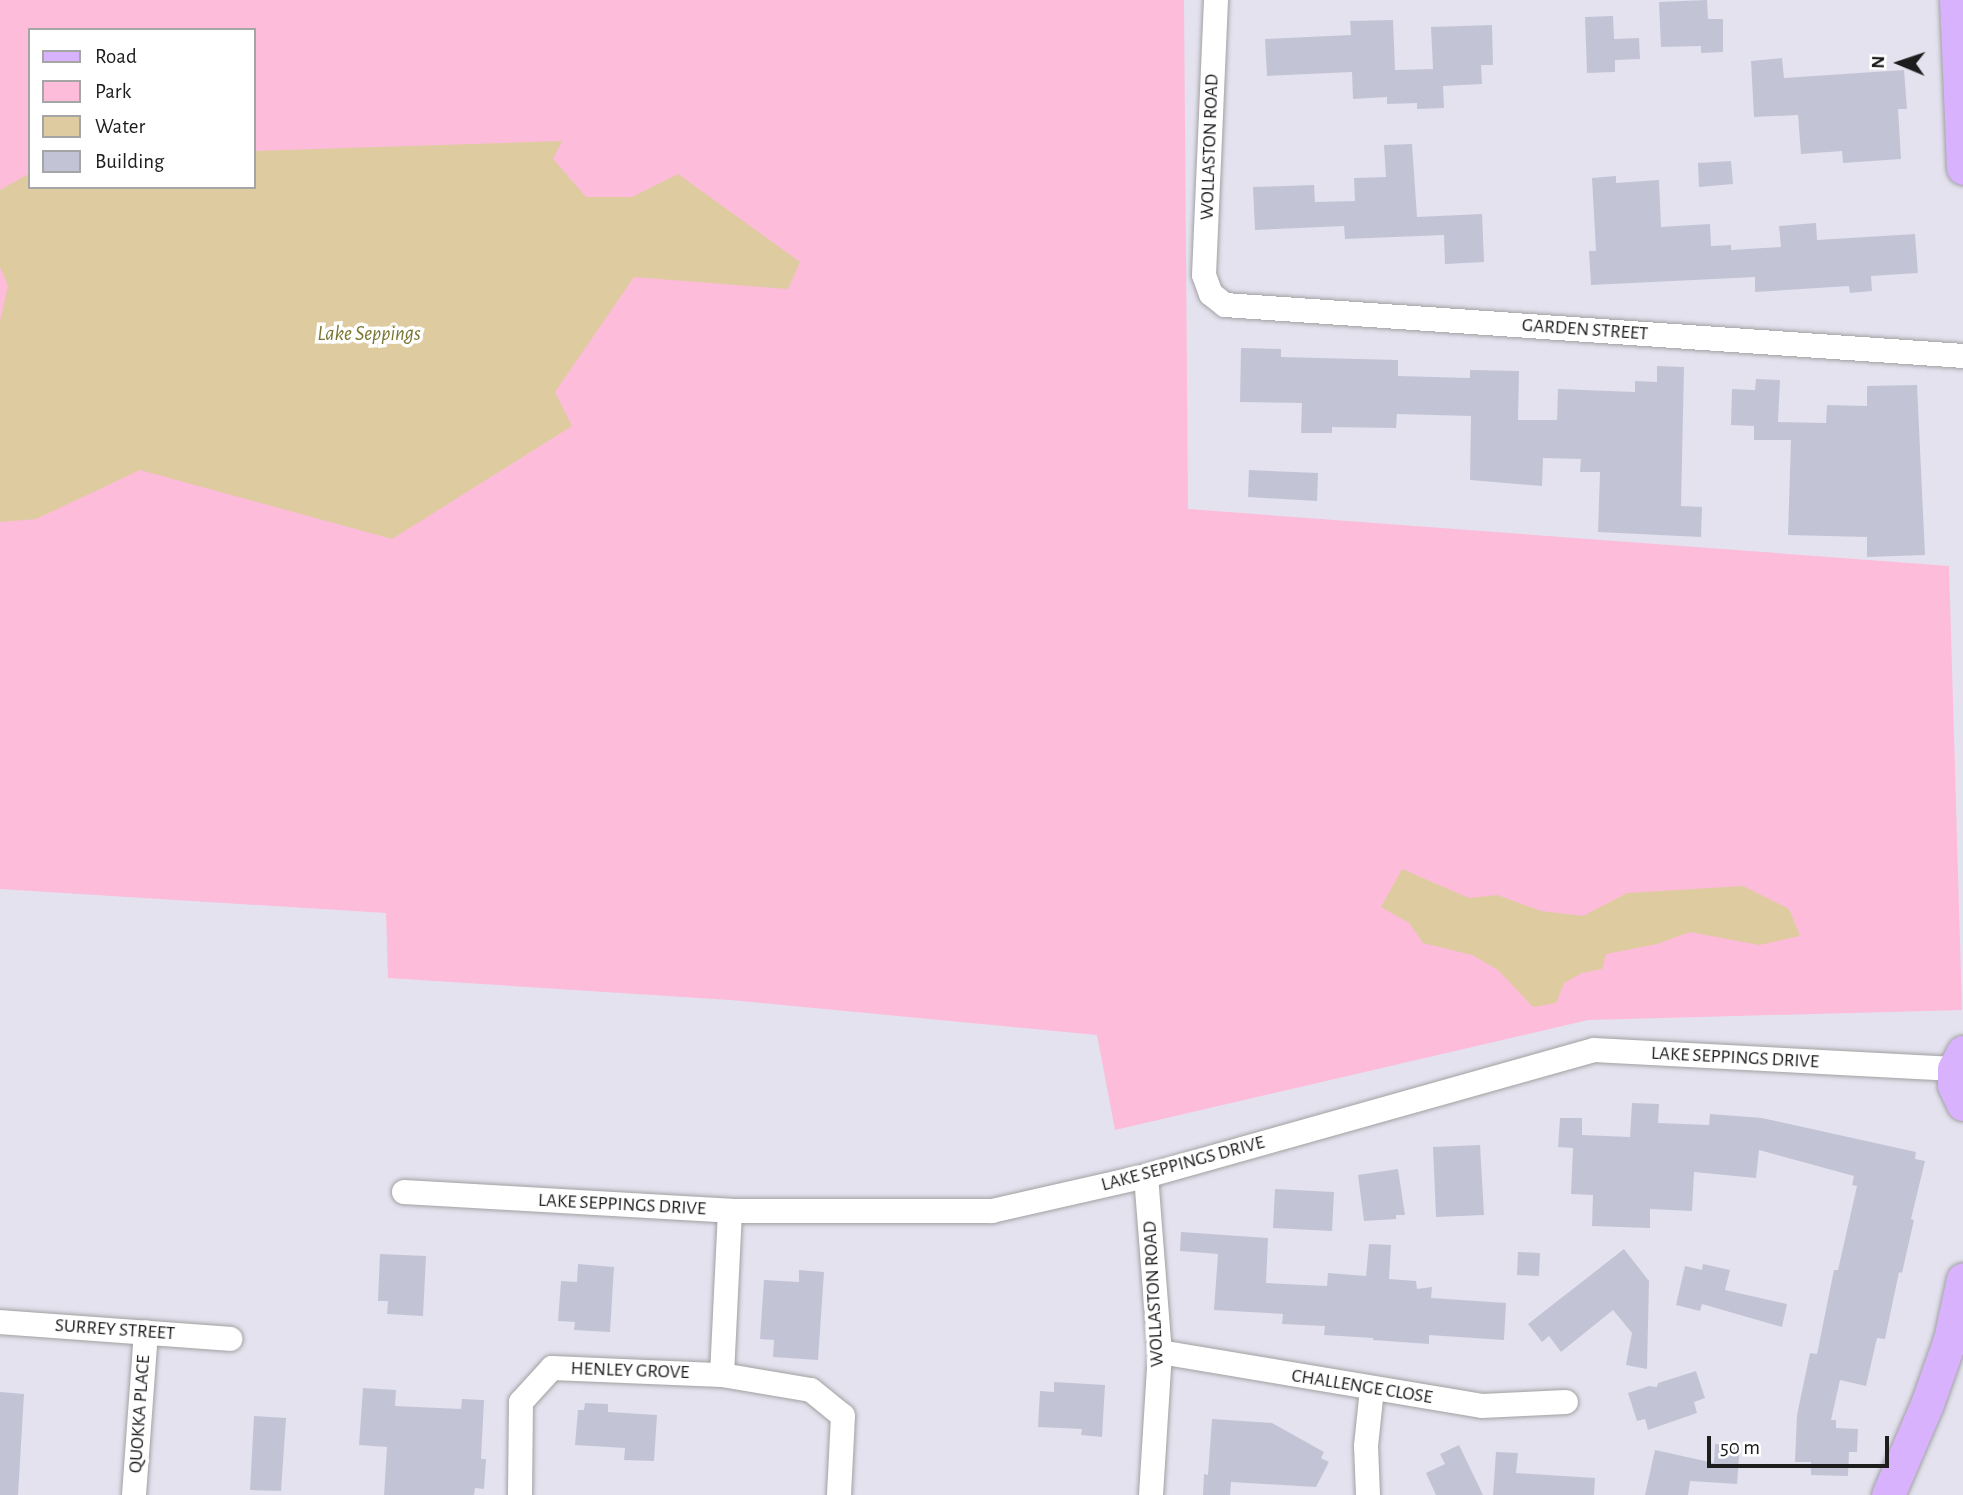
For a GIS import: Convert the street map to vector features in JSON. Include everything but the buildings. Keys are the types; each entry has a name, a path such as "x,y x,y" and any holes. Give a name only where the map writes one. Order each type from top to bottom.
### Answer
{"main road":[{"path":"1956,0 1963,168"},
{"path":"1958,1061 1954,1085 1963,1104"},
{"path":"1888,1495 1957,1340 1963,1279"}],"street":[{"name":"WOLLASTON ROAD","path":"1211,294 1204,275 1216,0"},
{"name":"GARDEN STREET","path":"1211,294 1225,304 1963,356"},
{"name":"LAKE SEPPINGS DRIVE","path":"404,1192 730,1211 992,1211 1146,1176 1594,1050 1958,1061"},
{"name":"WOLLASTON ROAD","path":"1146,1176 1160,1352 1151,1495"},
{"path":"722,1375 730,1211"},
{"name":"SURREY STREET","path":"0,1322 230,1339"},
{"name":"QUOKKA PLACE","path":"134,1495 146,1332"},
{"name":"CHALLENGE CLOSE","path":"1160,1352 1482,1406 1566,1402"},
{"name":"HENLEY GROVE","path":"520,1495 521,1402 552,1368 722,1375 811,1390 843,1416 839,1495"},
{"path":"1368,1495 1366,1446 1372,1389"}],"green space":[{"path":"0,0 1184,0 1188,509 1949,566 1962,1010 1588,1020 1115,1130 1097,1035 730,1000 388,978 386,913 0,889"}],"water":[{"name":"Lake Seppings","path":"562,141 553,159 586,197 632,197 678,174 800,262 788,289 634,277 555,392 572,426 392,539 140,470 36,519 0,522 0,321 8,286 0,267 0,190 28,174 28,189 256,189 256,151"},
{"path":"1402,869 1469,898 1497,895 1541,911 1583,916 1627,893 1743,886 1789,909 1800,936 1759,945 1690,932 1657,944 1606,954 1602,969 1582,973 1564,983 1556,1003 1533,1007 1498,970 1472,955 1423,943 1409,923 1381,907"}]}
